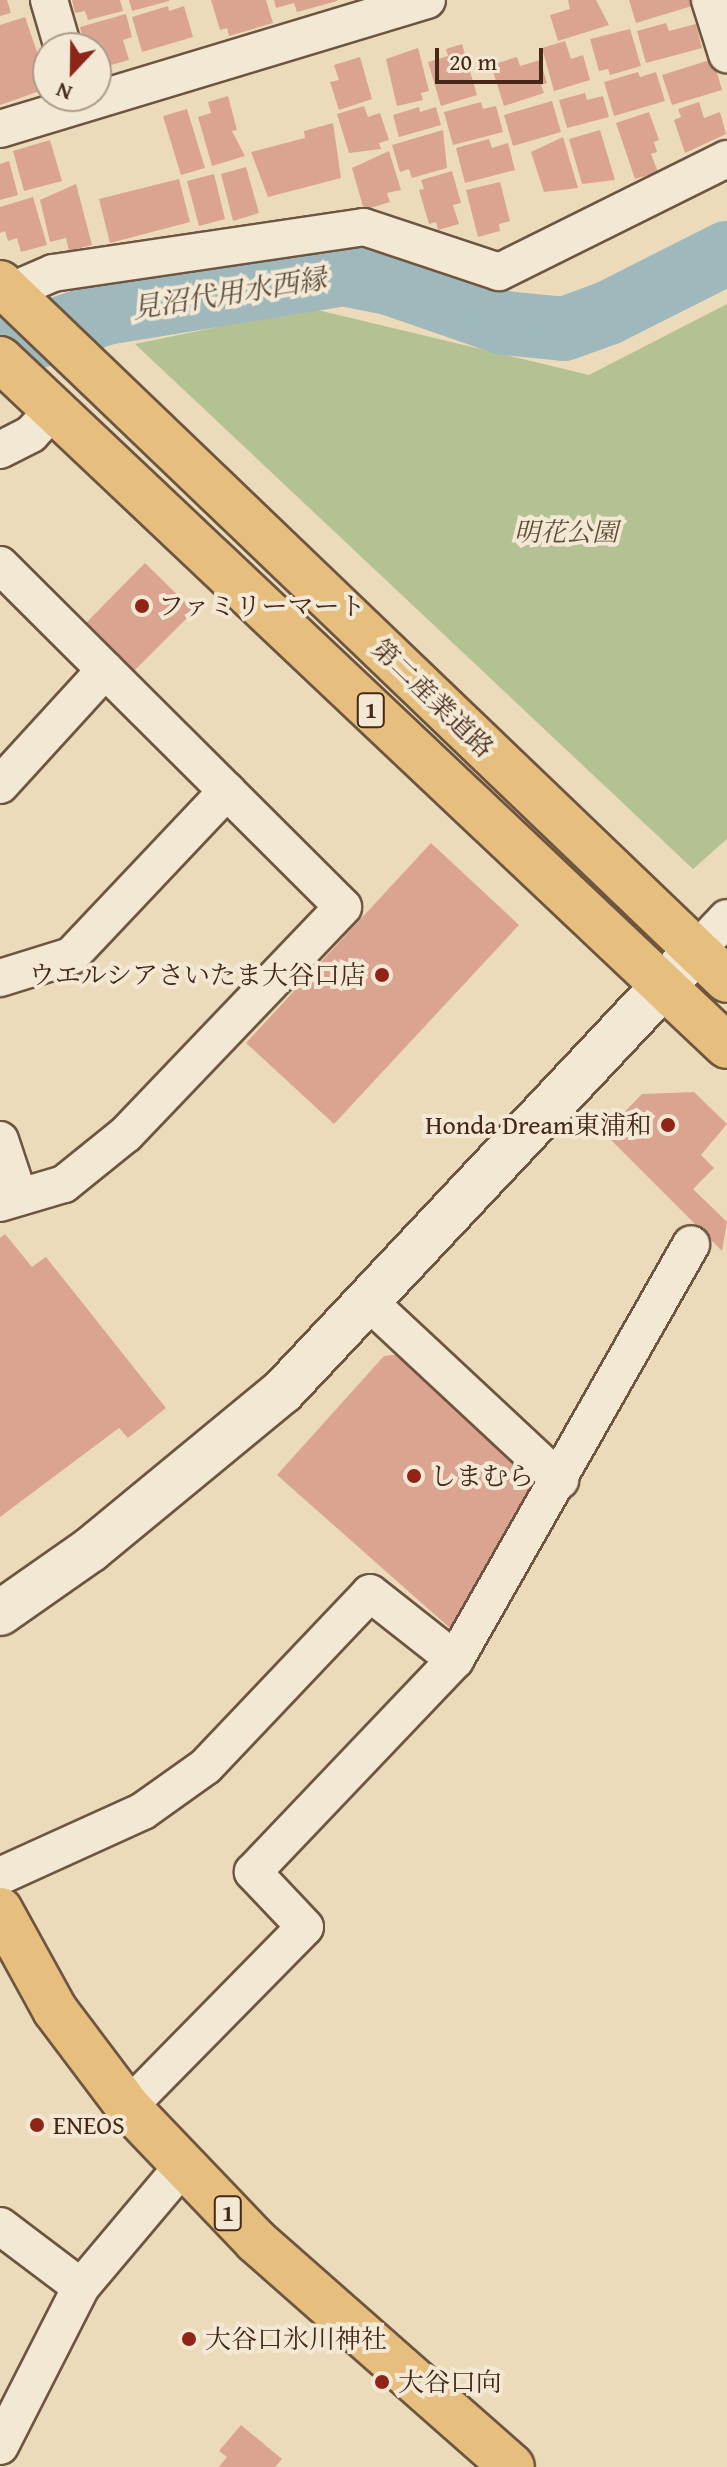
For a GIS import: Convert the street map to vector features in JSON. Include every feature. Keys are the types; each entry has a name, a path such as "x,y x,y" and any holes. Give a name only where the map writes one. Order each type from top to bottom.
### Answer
{"main road":[{"name":"第二産業道路","path":"15,297 712,965"},
{"name":"第二産業道路","path":"8,366 727,1046"},
{"name":"1","path":"0,1910 55,2010 128,2107 256,2241 512,2467"}],"street":[{"path":"49,0 58,32"},
{"path":"112,89 427,0"},
{"path":"710,0 727,54"},
{"path":"0,129 44,112"},
{"path":"15,297 53,273 364,227 499,272 727,159"},
{"path":"0,450 31,434 55,408"},
{"path":"0,565 343,907 126,1134 64,1184 9,1200 0,1140"},
{"path":"0,785 105,670"},
{"path":"0,978 71,956 227,791"},
{"path":"0,1613 193,1468 283,1391 370,1303 663,988 712,965 727,918"},
{"path":"128,2107 305,1927 253,1872 455,1660 560,1480 691,1244"},
{"path":"370,1303 560,1480"},
{"path":"0,1876 143,1811 206,1766 370,1593 455,1660"},
{"path":"0,2446 81,2287 183,2166"},
{"path":"0,2226 81,2287"}],"green space":[{"name":"明花公園","path":"727,304 727,839 693,869 135,344 309,308 589,375"}],"building":[{"path":"0,0 7,0 11,13 0,16"},
{"path":"72,0 120,0 123,11 88,20 85,11 75,13"},
{"path":"129,0 169,0 169,1 132,11"},
{"path":"211,0 266,0 273,23 229,36 227,28 220,30"},
{"path":"274,0 337,1 297,12 294,3 276,8"},
{"path":"568,0 596,0 609,25 558,41 550,15 570,9"},
{"path":"629,0 690,0 692,6 636,23"},
{"path":"168,6 169,11 184,6 193,37 142,52 132,17"},
{"path":"126,14 132,37 123,40 129,60 112,65 112,32 81,32 80,27"},
{"path":"25,17 32,37 32,94 0,105 0,25"},
{"path":"666,23 669,31 696,24 702,48 646,63 637,31"},
{"path":"630,29 641,66 610,75 608,69 599,71 590,39"},
{"path":"565,41 571,59 583,55 590,80 554,91 542,48"},
{"path":"462,44 477,95 441,106 428,62 448,56 446,49"},
{"path":"418,48 429,91 421,93 423,100 397,106 386,59"},
{"path":"360,57 372,99 339,110 330,82 339,80 334,65"},
{"path":"517,57 520,66 540,60 547,83 541,85 544,93 504,106 491,65"},
{"path":"713,59 722,90 672,105 662,75"},
{"path":"638,72 640,77 656,72 665,101 614,116 604,82"},
{"path":"585,93 587,100 603,96 609,117 567,128 559,100"},
{"path":"228,96 237,130 232,131 245,156 212,166 198,117 211,113 208,102"},
{"path":"552,101 561,132 513,146 504,115"},
{"path":"481,102 483,109 496,106 503,132 453,145 444,112"},
{"path":"699,102 704,118 720,112 726,134 685,153 674,120 681,117 678,109"},
{"path":"364,106 368,117 380,113 389,140 379,143 381,149 349,153 337,114"},
{"path":"419,107 420,112 436,107 441,125 399,137 393,115"},
{"path":"187,109 205,168 181,175 163,116"},
{"path":"649,112 659,140 654,142 657,152 651,154 658,172 635,179 616,123"},
{"path":"333,123 341,178 268,197 251,152 305,138 304,131"},
{"path":"443,130 447,168 412,178 409,169 400,172 392,145"},
{"path":"600,130 615,180 582,184 569,139"},
{"path":"563,137 578,188 544,192 531,152"},
{"path":"489,139 492,148 508,143 515,170 465,183 456,148"},
{"path":"50,140 62,181 24,191 13,151"},
{"path":"389,151 401,190 387,193 390,202 364,210 352,168"},
{"path":"9,161 18,195 0,200 0,164"},
{"path":"246,167 259,213 233,221 221,174"},
{"path":"452,171 461,203 453,205 459,224 438,230 436,222 429,224 419,190 424,189 421,180"},
{"path":"214,174 225,219 199,226 187,181"},
{"path":"179,179 190,222 110,243 99,199"},
{"path":"500,182 510,221 499,224 500,231 478,237 466,190"},
{"path":"76,184 92,245 69,251 66,238 50,242 40,200"},
{"path":"33,197 47,245 21,252 17,238 8,241 5,231 0,233 0,207"},
{"path":"145,563 194,611 132,673 83,626"},
{"path":"431,843 519,925 334,1124 246,1043"},
{"path":"694,1092 727,1124 701,1155 714,1168 693,1189 727,1222 722,1251 604,1133 642,1094"},
{"path":"5,1234 32,1267 46,1257 166,1408 128,1438 119,1428 0,1517 0,1238"},
{"path":"401,1354 533,1482 510,1539 451,1629 277,1475 384,1356"},
{"path":"241,2425 282,2459 275,2467 219,2467 227,2457 219,2451"}],"waterway":[{"name":"見沼代用水西縁","path":"0,349 106,313 343,274 389,283 504,323 564,329 608,313 727,253"}],"place":[{"name":"ファミリーマート","path":"142,606"},
{"name":"ウエルシアさいたま大谷口店","path":"382,975"},
{"name":"Honda Dream東浦和","path":"668,1125"},
{"name":"しまむら","path":"414,1476"},
{"name":"ENEOS","path":"37,2125"},
{"name":"大谷口氷川神社","path":"189,2339"},
{"name":"大谷口向","path":"382,2382"}]}
